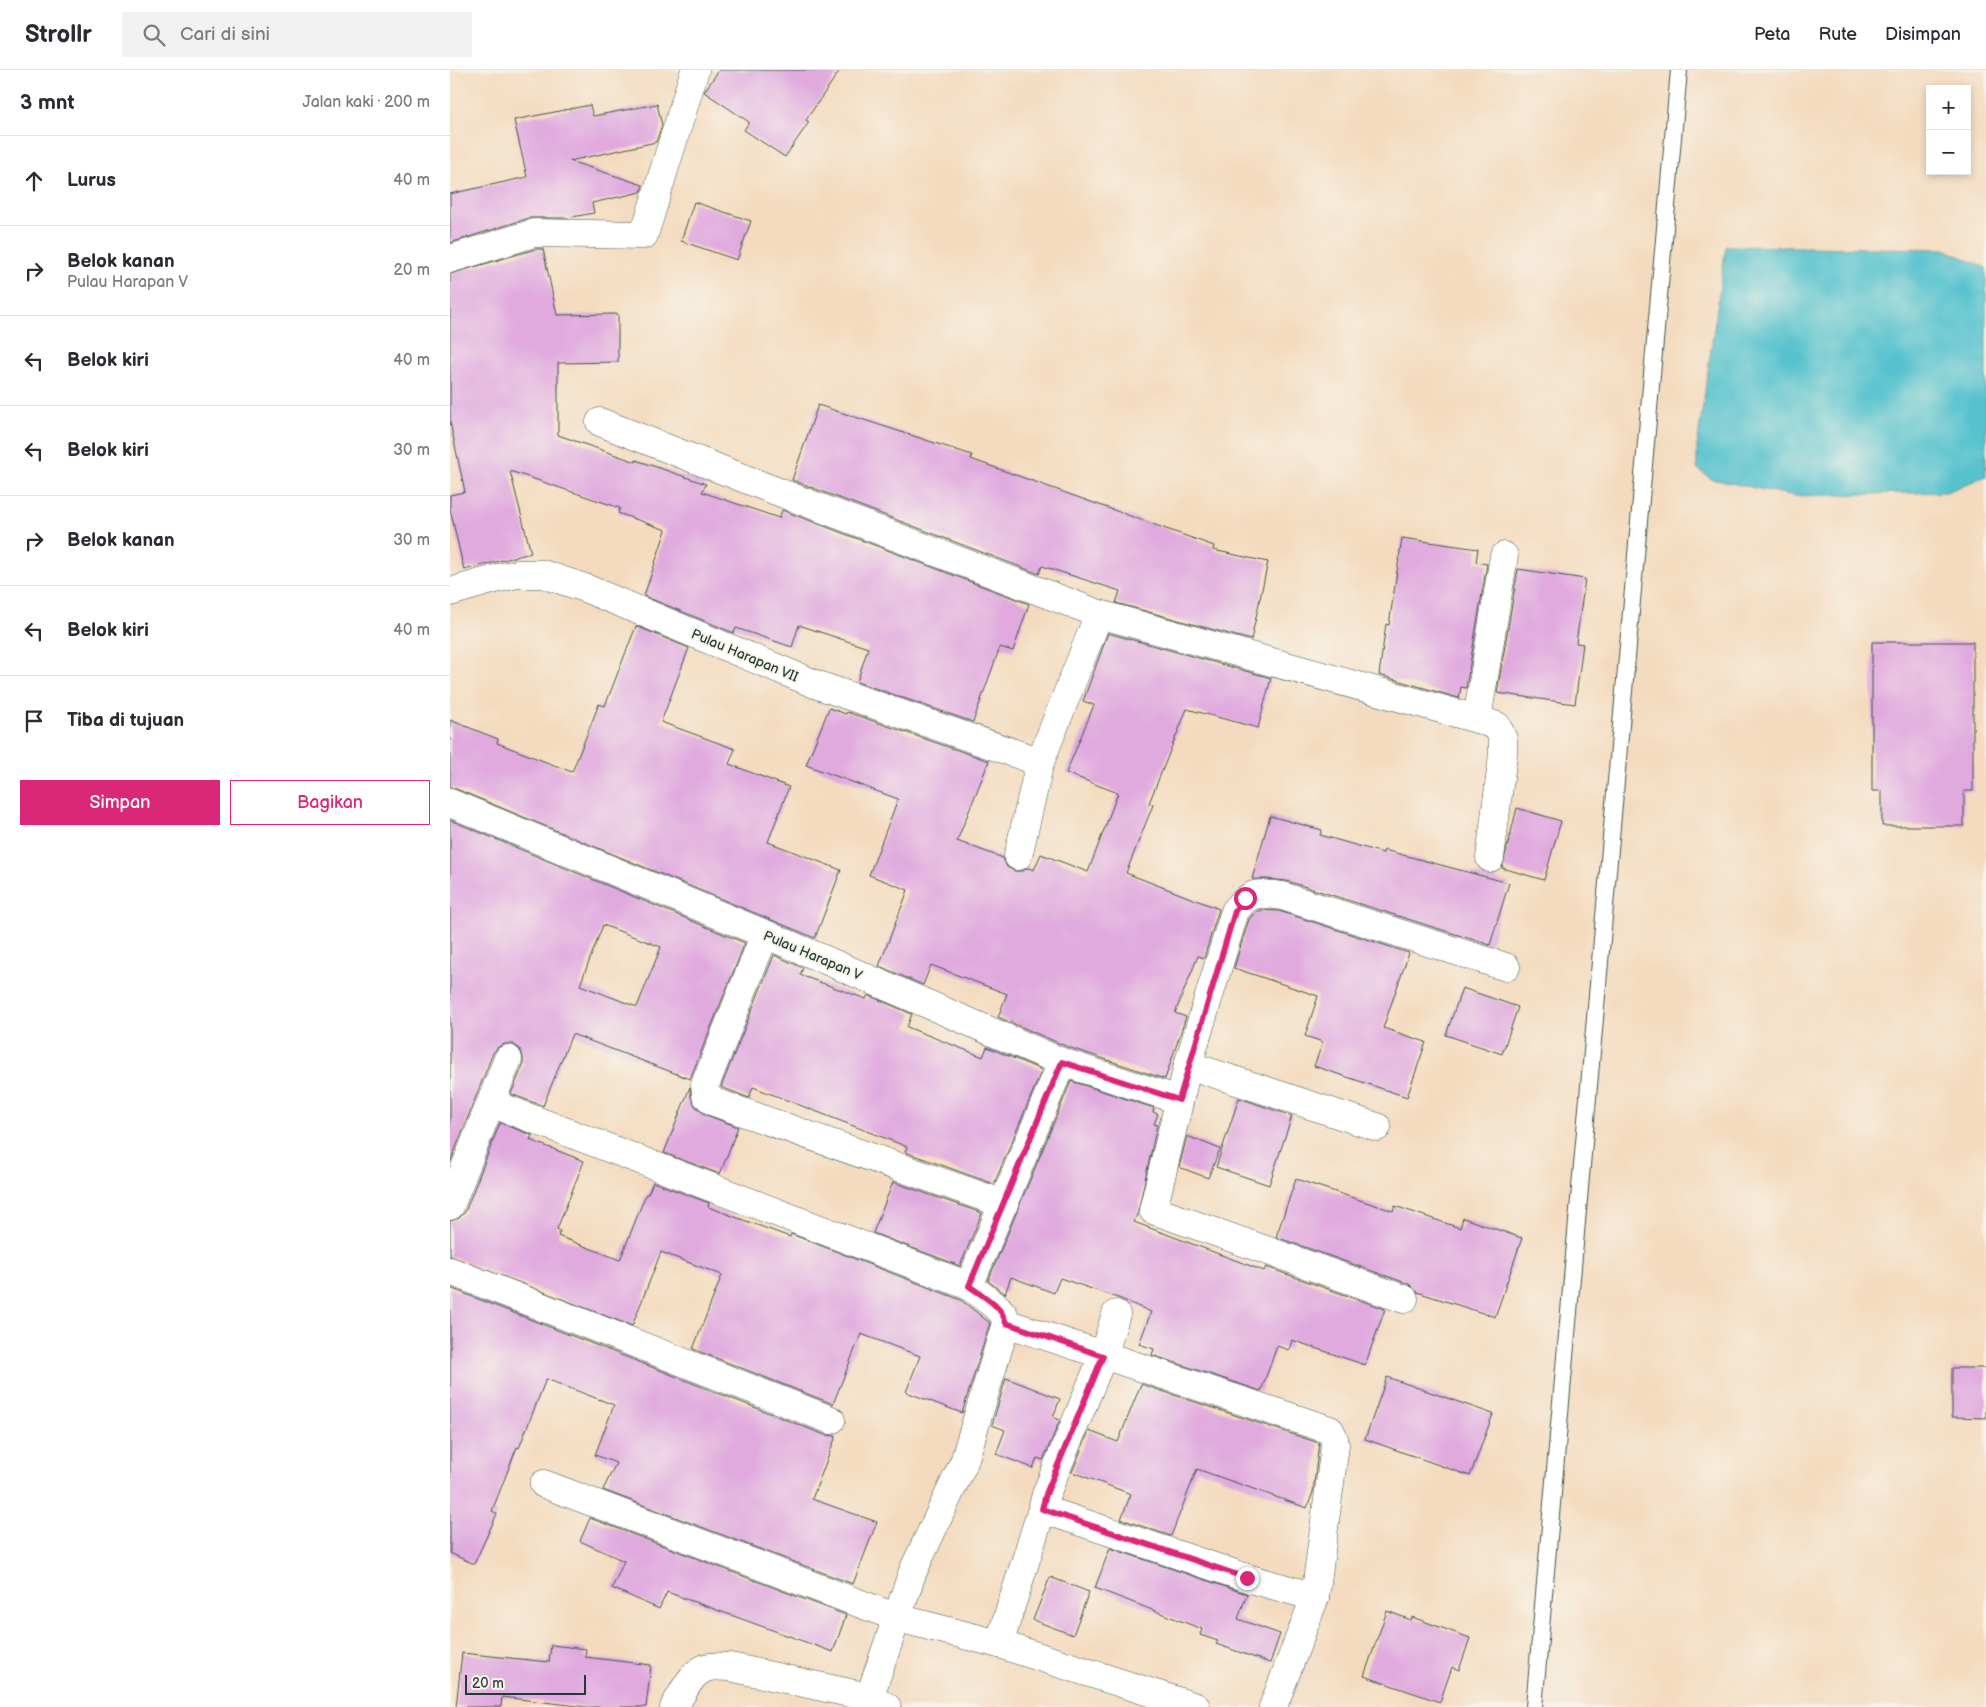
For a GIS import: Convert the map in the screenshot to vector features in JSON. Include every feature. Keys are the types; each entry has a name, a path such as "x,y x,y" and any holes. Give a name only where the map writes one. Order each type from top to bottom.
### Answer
{"street":[{"path":"450,259 534,233 644,235 695,70"},
{"path":"600,422 1099,614 1477,718 1497,726 1503,739 1503,754 1490,858"},
{"path":"1477,718 1504,556"},
{"name":"Pulau Harapan VII","path":"450,592 495,578 517,574 543,574 585,588 815,684 1040,762"},
{"path":"1018,856 1040,762 1099,614"},
{"name":"Pulau Harapan V","path":"450,803 765,934 1062,1062 1179,1100"},
{"path":"1404,1298 1152,1210 1188,1065 1235,911 1245,898 1258,893 1282,896 1506,968"},
{"path":"765,934 705,1085 706,1095 714,1102 1004,1204"},
{"path":"453,1192 508,1059"},
{"path":"969,1286 1062,1062"},
{"path":"1188,1065 1377,1127"},
{"path":"491,1103 969,1286 998,1308 1004,1315 1006,1323 964,1462 913,1571 874,1704 730,1667 710,1667 700,1670 674,1707"},
{"path":"450,1271 831,1420"},
{"path":"999,1644 1046,1494 1103,1356 1116,1314"},
{"path":"1006,1323 1330,1430 1335,1445 1315,1597 1273,1707"},
{"path":"544,1484 898,1618 999,1644 1196,1707"},
{"path":"1042,1509 1247,1578 1315,1597"}],"lane":[{"path":"1534,1707 1679,70"}],"water":[{"path":"1726,246 1944,249 1986,268 1986,476 1946,492 1795,496 1711,479 1697,468 1697,446"}],"building":[{"path":"719,70 840,70 806,120 809,122 785,157 744,130 749,122 704,92"},
{"path":"657,104 662,125 656,142 570,161 643,185 641,192 592,203 594,213 567,218 529,218 450,243 450,194 527,177 514,120 590,105 593,116"},
{"path":"694,202 751,221 737,260 681,241"},
{"path":"536,249 543,249 557,315 618,314 618,362 558,363 558,435 706,484 702,492 779,518 782,510 1029,604 1013,651 1000,647 973,722 857,682 868,648 799,625 792,647 736,628 734,633 644,596 666,530 618,513 620,508 510,471 531,553 464,570 450,509 450,495 465,492 450,422 450,274"},
{"path":"818,405 972,455 971,459 1214,546 1213,550 1268,562 1251,640 1116,603 1120,591 1042,566 1039,574 792,480"},
{"path":"1402,538 1478,549 1476,562 1487,564 1466,688 1461,687 1459,698 1379,675 1386,624 1389,625"},
{"path":"1518,569 1585,579 1576,643 1583,644 1575,704 1497,693"},
{"path":"636,626 689,648 661,722 735,749 729,764 789,787 768,842 841,870 815,938 450,788 450,720 498,739 497,743 572,772 599,704 605,706"},
{"path":"1108,633 1271,678 1258,728 1187,709 1149,803 1153,805 1126,873 1219,909 1204,958 1198,956 1175,1013 1186,1017 1165,1079 1068,1047 998,1017 1007,994 931,965 923,985 879,966 908,890 869,875 898,799 806,765 829,708 846,714 847,712 989,761 957,841 1003,858 1007,867 1015,871 1022,871 1028,868 1034,870 1041,854 1088,872 1118,793 1066,773 1094,705 1083,701"},
{"path":"1872,642 1973,642 1973,791 1964,791 1964,826 1882,826 1882,791 1872,791"},
{"path":"1517,808 1561,821 1544,880 1502,868"},
{"path":"1270,816 1322,830 1320,835 1383,853 1384,850 1509,883 1490,945 1287,881 1252,879"},
{"path":"450,820 745,943 690,1079 572,1034 543,1106 511,1094 523,1065 523,1057 520,1049 513,1044 505,1044 498,1047 493,1053 450,1163","holes":["603,925 661,947 637,1007 580,985"]},
{"path":"1261,910 1279,911 1409,953 1383,1028 1426,1042 1407,1097 1314,1066 1323,1042 1305,1036 1318,996 1234,968 1249,919"},
{"path":"774,955 803,968 800,975 866,999 868,995 912,1014 907,1027 983,1057 987,1047 1042,1070 994,1184 905,1152 907,1147 900,1144 753,1087 749,1098 721,1087"},
{"path":"1462,988 1518,1007 1502,1054 1446,1035"},
{"path":"1071,1081 1154,1108 1153,1112 1158,1114 1154,1124 1157,1125 1138,1212 1134,1222 1264,1271 1266,1267 1385,1309 1365,1365 1292,1340 1289,1350 1277,1346 1261,1391 1152,1355 1154,1349 1139,1344 1151,1312 1121,1299 1060,1278 1054,1293 1011,1277 1005,1294 988,1281"},
{"path":"690,1087 691,1097 695,1106 704,1114 738,1127 720,1174 664,1153"},
{"path":"1239,1098 1292,1116 1269,1185 1216,1167"},
{"path":"500,1123 532,1135 530,1140 584,1161 557,1229 560,1231 558,1236 620,1260 646,1194 648,1194 653,1182 709,1203 708,1207 790,1237 791,1234 961,1300 990,1323 962,1413 906,1392 920,1356 861,1334 833,1404 693,1349 722,1275 661,1252 632,1326 450,1256 450,1221 459,1218 465,1212"},
{"path":"1187,1136 1220,1149 1208,1178 1179,1167"},
{"path":"1296,1179 1393,1211 1395,1206 1460,1228 1463,1218 1522,1238 1495,1317 1417,1292 1409,1284 1276,1237"},
{"path":"893,1182 982,1213 960,1266 873,1233"},
{"path":"450,1288 825,1435 836,1436 812,1499 877,1522 853,1584 603,1490 616,1463 595,1455 614,1405 546,1379 492,1511 497,1514 474,1564 450,1553"},
{"path":"1952,1368 1986,1368 1986,1418 1952,1417"},
{"path":"1387,1377 1493,1414 1470,1476 1365,1439"},
{"path":"1006,1378 1060,1399 1053,1417 1060,1420 1043,1460 1037,1458 1033,1468 996,1454 1005,1430 992,1425"},
{"path":"1141,1384 1319,1443 1313,1492 1307,1508 1197,1469 1171,1536 1121,1519 1131,1494 1072,1472 1089,1431 1118,1442"},
{"path":"590,1518 846,1615 833,1652 667,1592 659,1609 612,1588 624,1561 580,1541"},
{"path":"1110,1548 1247,1594 1238,1619 1280,1634 1270,1663 1216,1644 1218,1641 1200,1635 1202,1629 1095,1588"},
{"path":"1050,1577 1089,1592 1073,1635 1033,1620"},
{"path":"1387,1611 1411,1620 1412,1617 1470,1638 1459,1670 1452,1667 1440,1702 1364,1676"},
{"path":"551,1645 586,1649 585,1657 651,1665 646,1707 586,1707 502,1697 501,1707 456,1707 462,1653 549,1662"}],"route":[{"path":"1245,898 1235,911 1179,1100 1062,1062 969,1286 998,1308 1004,1315 1006,1323 1103,1356 1046,1494 1042,1509 1247,1578"}]}
